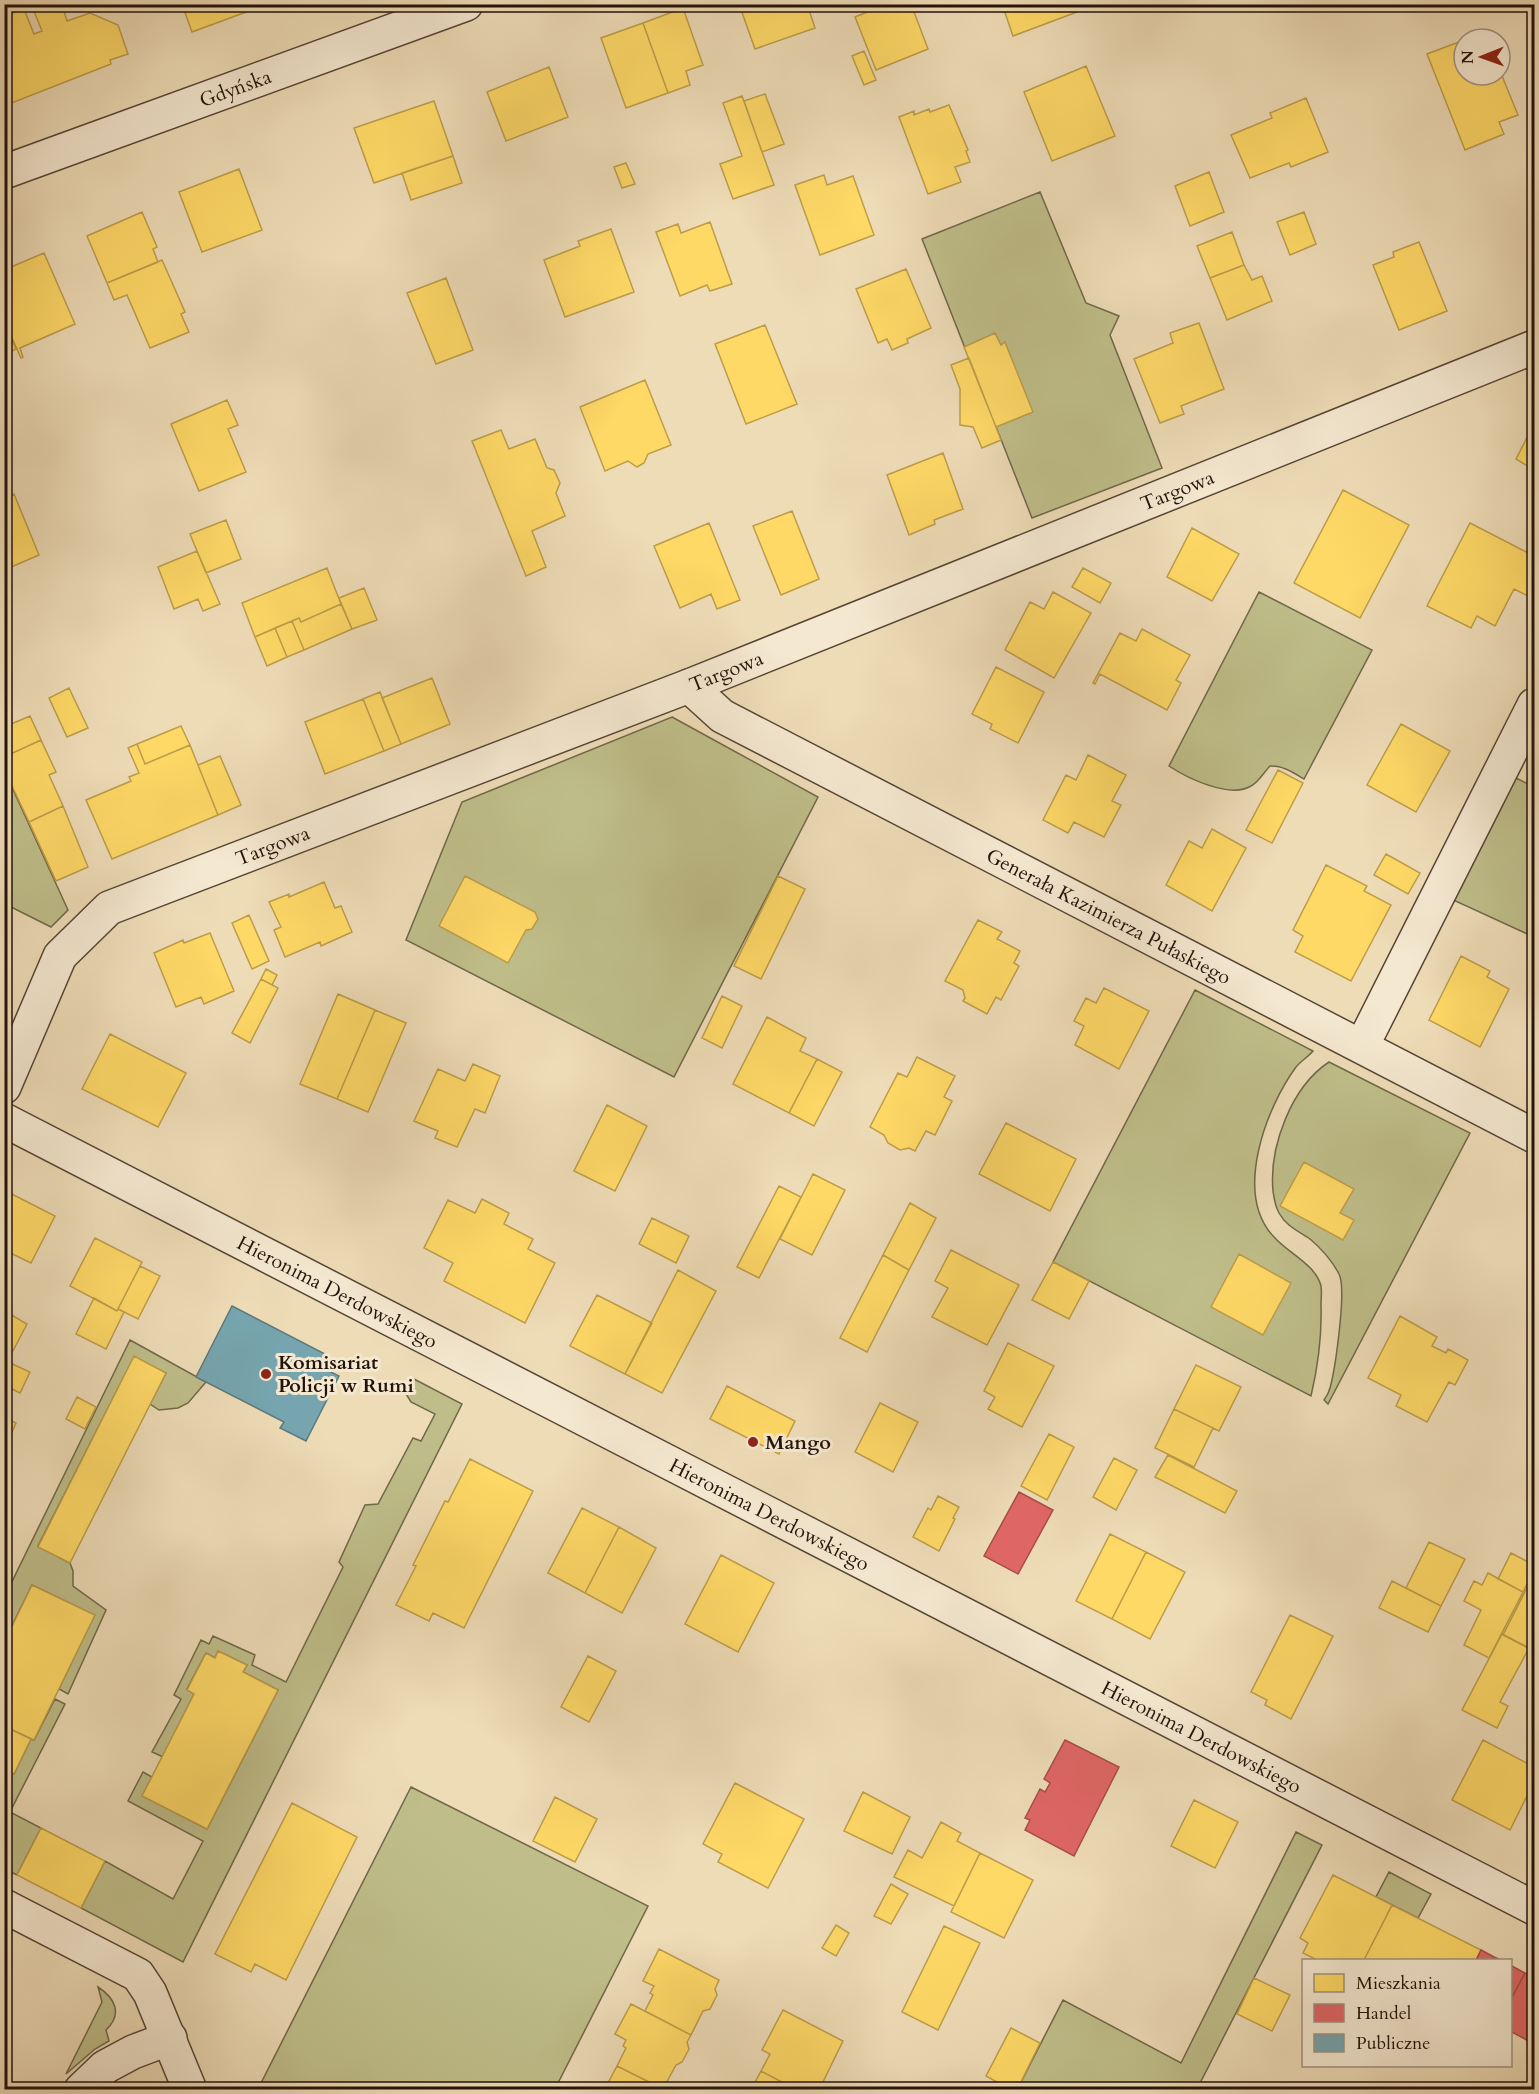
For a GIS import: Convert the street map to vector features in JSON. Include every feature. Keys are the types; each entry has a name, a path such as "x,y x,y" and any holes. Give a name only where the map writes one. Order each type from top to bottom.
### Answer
{"street":[{"name":"Gdyńska","path":"4,172 466,4"},
{"name":"Targowa","path":"4,1087 60,956 109,909 688,686 1534,347"},
{"name":"Generała Kazimierza Pułaskiego","path":"688,686 722,716 1534,1136"},
{"path":"1362,1046 1534,705"},
{"name":"Hieronima Derdowskiego","path":"4,1120 1534,1908"},
{"path":"4,1906 138,1975 150,1993 190,2090"},
{"path":"81,2090 105,2067 133,2052 170,2038"}],"shaded area":[{"path":"1040,192 1086,303 1119,316 1110,335 1162,468 1032,518 922,239"},
{"path":"1259,592 1372,650 1304,779 1283,768 1270,766 1251,786 1232,790 1221,789 1197,781 1169,766"},
{"path":"672,717 818,797 674,1077 406,940 462,802"},
{"path":"5,772 68,910 51,927 5,904"},
{"path":"1514,777 1534,787 1534,937 1451,899"},
{"path":"1195,990 1313,1051 1296,1067 1274,1105 1258,1151 1255,1175 1256,1198 1262,1219 1280,1243 1308,1265 1321,1286 1318,1362 1311,1396 1053,1262"},
{"path":"1329,1062 1470,1133 1328,1404 1324,1400 1330,1388 1335,1365 1341,1312 1341,1282 1336,1269 1322,1251 1282,1218 1274,1196 1273,1174 1279,1137 1285,1119 1304,1087"},
{"path":"130,1340 206,1382 188,1403 178,1408 159,1410 150,1404 166,1373 134,1357 38,1546 70,1563 73,1571 73,1586 106,1610 68,1694 59,1689 94,1615 32,1585 5,1640 5,1596"},
{"path":"414,1379 462,1404 183,1962 81,1908 105,1861 173,1899 203,1841 128,1801 143,1772 152,1777 143,1796 207,1829 278,1690 243,1672 247,1665 218,1651 215,1658 206,1653 187,1689 194,1694 163,1757 152,1752 181,1699 174,1695 201,1640 209,1644 213,1636 255,1655 252,1665 286,1682 343,1567 339,1562 365,1505 378,1504 413,1438 421,1441 435,1414 411,1402 406,1394"},
{"path":"5,1640 12,1644 5,1659"},
{"path":"55,1699 65,1704 10,1812 41,1828 17,1875 5,1869 4,1770 14,1774 31,1739 34,1740"},
{"path":"411,1787 648,1906 555,2089 258,2089"},
{"path":"1296,1832 1322,1845 1197,2089 1017,2090 1063,2000 1181,2063"},
{"path":"1389,1872 1431,1894 1418,1918 1376,1897"},
{"path":"98,1987 109,1996 115,2007 114,2018 106,2030 109,2041 95,2049 66,2074 102,2002"}],"building: Mieszkania":[{"path":"62,4 67,21 90,13 118,25 128,54 110,60 111,64 4,106 4,45 9,43 4,32 4,20 7,15 24,9 34,34 42,31 32,6"},
{"path":"182,4 268,4 192,32"},
{"path":"739,4 807,4 815,28 755,49"},
{"path":"887,4 911,4 928,49 876,70 855,17"},
{"path":"1002,4 1074,4 1077,12 1013,36"},
{"path":"683,8 703,65 686,71 690,85 668,93 643,23"},
{"path":"643,23 668,93 626,108 601,38"},
{"path":"1452,45 1452,87 1507,87 1518,115 1499,122 1504,134 1465,150 1427,54"},
{"path":"864,51 876,80 864,85 852,56"},
{"path":"1086,66 1115,136 1052,161 1024,92"},
{"path":"549,67 568,117 506,141 487,92"},
{"path":"765,94 784,144 762,152 744,101"},
{"path":"742,96 774,185 733,199 720,164 742,156 723,103"},
{"path":"1306,98 1328,152 1291,167 1289,163 1250,178 1231,135 1272,118 1270,113"},
{"path":"434,101 453,156 374,183 354,128"},
{"path":"949,105 968,150 966,151 970,162 955,167 961,182 928,194 899,117 914,111 914,115 929,109 930,112"},
{"path":"453,156 462,183 411,200 402,173"},
{"path":"626,163 635,184 622,188 614,167"},
{"path":"239,169 262,230 202,252 179,192"},
{"path":"1209,172 1224,212 1190,226 1175,186"},
{"path":"824,175 827,185 853,176 874,235 820,255 795,185"},
{"path":"142,212 157,247 153,249 158,262 107,283 87,236"},
{"path":"1304,212 1316,244 1290,255 1277,222"},
{"path":"710,222 732,284 710,291 707,285 680,296 656,232 678,224 681,233"},
{"path":"611,229 634,292 565,317 544,260 580,246 578,241"},
{"path":"1232,232 1244,265 1210,278 1197,246"},
{"path":"1419,242 1447,311 1399,330 1373,265 1394,257 1393,252"},
{"path":"44,253 75,324 20,348 23,357 21,358 4,320 4,258 7,257 11,267"},
{"path":"162,260 185,312 181,314 189,332 150,348 127,295 114,300 107,283"},
{"path":"1244,265 1252,280 1262,276 1272,301 1227,320 1210,278"},
{"path":"906,269 931,328 907,339 908,343 892,350 887,339 878,343 856,289"},
{"path":"446,278 473,350 436,364 407,293"},
{"path":"4,322 16,349 4,355"},
{"path":"1199,323 1224,389 1181,406 1184,414 1160,423 1134,359 1173,343 1170,333"},
{"path":"765,325 797,404 746,424 715,344"},
{"path":"995,333 1001,345 1005,342 1033,412 996,427 964,347"},
{"path":"969,358 1001,440 982,448 973,427 960,425 960,389 951,365"},
{"path":"645,380 671,445 648,454 644,463 637,467 628,461 605,471 580,407"},
{"path":"227,400 238,425 228,429 246,472 199,491 171,424"},
{"path":"1534,424 1534,470 1516,459"},
{"path":"501,430 509,449 535,439 547,468 554,470 560,483 556,493 565,516 532,531 546,567 526,576 472,441"},
{"path":"943,453 963,509 934,520 935,524 909,535 887,475"},
{"path":"1343,490 1409,525 1360,618 1294,583"},
{"path":"14,494 39,555 4,570 4,498"},
{"path":"792,511 819,579 781,595 753,526"},
{"path":"226,520 241,559 206,573 190,534"},
{"path":"709,523 740,600 717,609 711,594 680,608 654,546"},
{"path":"1470,523 1534,556 1532,598 1514,589 1495,626 1477,616 1471,628 1427,606"},
{"path":"1192,528 1239,554 1212,601 1167,577"},
{"path":"197,551 220,604 203,611 198,599 174,609 158,567"},
{"path":"327,568 341,604 301,622 299,618 255,637 242,603"},
{"path":"1083,568 1111,583 1100,603 1072,587"},
{"path":"364,588 377,620 352,629 339,598"},
{"path":"1053,592 1091,613 1054,678 1005,650 1030,602 1044,609"},
{"path":"341,604 352,629 304,650 292,621 299,618 301,622"},
{"path":"292,621 304,650 287,657 275,628"},
{"path":"275,628 287,657 267,666 255,637"},
{"path":"1142,629 1190,655 1176,680 1181,683 1167,710 1100,674 1095,684 1093,683 1120,633 1136,641"},
{"path":"996,667 1044,692 1018,743 990,729 992,724 972,714"},
{"path":"432,678 450,724 401,744 382,698"},
{"path":"69,688 88,728 67,737 49,698"},
{"path":"380,692 401,744 384,751 363,699"},
{"path":"363,699 384,751 325,774 305,722"},
{"path":"30,716 41,740 4,757 4,727"},
{"path":"1401,724 1450,751 1416,812 1367,785"},
{"path":"181,726 190,745 145,764 137,744"},
{"path":"41,740 56,772 49,775 63,806 29,822 4,769 4,757"},
{"path":"137,744 145,764 190,745 218,815 112,859 86,800 131,781 129,777 139,773 128,748"},
{"path":"1088,755 1126,775 1112,801 1121,805 1104,837 1074,822 1068,833 1043,820 1066,775 1076,780"},
{"path":"220,756 241,805 218,815 198,765"},
{"path":"1278,770 1303,783 1272,843 1246,830"},
{"path":"63,806 88,867 56,881 29,822"},
{"path":"1212,829 1246,848 1212,911 1166,885 1189,841 1202,848"},
{"path":"1386,854 1420,873 1408,894 1374,875"},
{"path":"1326,865 1367,886 1364,891 1391,905 1351,981 1295,952 1303,936 1293,930"},
{"path":"465,876 535,912 538,919 532,929 526,930 508,963 439,926"},
{"path":"778,876 805,889 761,979 734,966"},
{"path":"324,882 335,908 341,906 352,932 321,946 320,942 285,957 274,930 281,927 269,902 289,894 289,897"},
{"path":"249,915 269,961 252,969 232,923"},
{"path":"978,920 1002,932 997,939 1020,951 1014,963 1019,966 1001,1000 996,997 987,1014 963,1001 965,998 963,990 945,981"},
{"path":"210,933 234,991 204,1004 201,997 176,1007 154,953 183,940 184,943"},
{"path":"1461,956 1490,971 1487,977 1509,989 1480,1047 1429,1020"},
{"path":"266,969 277,975 272,985 261,979"},
{"path":"261,979 278,988 250,1043 232,1033"},
{"path":"1104,988 1149,1011 1119,1069 1075,1045 1084,1026 1074,1021 1086,998 1096,1003"},
{"path":"338,994 375,1010 337,1099 300,1084"},
{"path":"722,996 742,1006 722,1048 702,1038"},
{"path":"375,1010 406,1023 368,1112 337,1099"},
{"path":"767,1017 806,1038 800,1051 817,1059 789,1113 733,1084"},
{"path":"110,1034 186,1073 158,1127 82,1089"},
{"path":"917,1057 955,1076 944,1097 952,1101 935,1135 926,1131 915,1151 909,1148 900,1150 888,1143 884,1135 870,1127 898,1073 907,1077"},
{"path":"817,1059 842,1072 814,1126 789,1113"},
{"path":"473,1064 500,1076 485,1113 475,1109 457,1147 435,1138 438,1131 414,1121 438,1069 465,1081"},
{"path":"607,1105 647,1126 615,1191 574,1171"},
{"path":"1006,1123 1076,1159 1050,1211 979,1174"},
{"path":"1304,1162 1354,1189 1340,1213 1354,1220 1343,1240 1280,1206"},
{"path":"813,1174 845,1190 812,1255 780,1239"},
{"path":"779,1186 801,1197 759,1278 737,1267"},
{"path":"4,1190 55,1216 31,1263 4,1250"},
{"path":"482,1199 509,1213 504,1224 533,1239 528,1249 555,1263 525,1323 444,1281 453,1263 424,1248 448,1200 475,1213"},
{"path":"910,1203 936,1218 909,1270 883,1255"},
{"path":"652,1218 689,1236 676,1263 639,1244"},
{"path":"95,1238 142,1262 117,1311 70,1286"},
{"path":"951,1250 1019,1285 987,1345 932,1317 948,1288 935,1281"},
{"path":"1239,1254 1291,1283 1263,1335 1211,1307"},
{"path":"883,1255 909,1270 867,1352 840,1338"},
{"path":"1053,1262 1089,1281 1069,1319 1032,1300"},
{"path":"140,1266 160,1276 138,1319 118,1309"},
{"path":"678,1270 716,1291 662,1393 625,1374"},
{"path":"597,1295 652,1323 625,1374 570,1346"},
{"path":"94,1298 117,1311 118,1309 124,1312 106,1349 76,1334"},
{"path":"8,1313 27,1324 4,1368 4,1319"},
{"path":"1400,1316 1437,1337 1432,1346 1446,1353 1448,1349 1468,1360 1455,1385 1449,1382 1427,1422 1396,1406 1401,1395 1368,1378"},
{"path":"1008,1343 1054,1366 1022,1427 988,1409 995,1397 984,1391"},
{"path":"134,1356 166,1373 70,1563 38,1547"},
{"path":"8,1362 30,1372 20,1393 4,1385 4,1368"},
{"path":"1196,1365 1241,1387 1219,1431 1174,1409"},
{"path":"727,1386 795,1421 779,1454 710,1419"},
{"path":"77,1397 96,1407 85,1429 66,1419"},
{"path":"880,1403 918,1422 893,1472 855,1452"},
{"path":"1174,1409 1213,1428 1194,1467 1155,1448"},
{"path":"4,1417 16,1423 5,1448 10,1450 4,1462"},
{"path":"1049,1434 1074,1447 1047,1500 1021,1486"},
{"path":"1168,1455 1237,1491 1225,1513 1155,1477"},
{"path":"1114,1458 1137,1470 1116,1510 1093,1497"},
{"path":"470,1459 533,1491 464,1628 433,1613 429,1621 396,1605 445,1501 448,1502"},
{"path":"938,1496 959,1507 939,1551 913,1537 928,1508 931,1510"},
{"path":"582,1508 619,1527 585,1593 548,1573"},
{"path":"619,1527 656,1548 622,1613 585,1593"},
{"path":"1110,1534 1146,1552 1112,1619 1076,1601"},
{"path":"1429,1542 1465,1559 1441,1606 1406,1588"},
{"path":"1146,1552 1185,1572 1150,1639 1112,1619"},
{"path":"1511,1553 1534,1565 1534,1570 1523,1592 1498,1579"},
{"path":"721,1555 774,1583 738,1652 685,1624"},
{"path":"1488,1573 1523,1592 1489,1658 1464,1645 1481,1610 1464,1601 1474,1581 1482,1585"},
{"path":"1534,1574 1534,1645 1532,1650 1503,1635"},
{"path":"1392,1581 1441,1606 1428,1632 1379,1608"},
{"path":"32,1585 95,1615 34,1740 4,1726 4,1659 12,1644 5,1641"},
{"path":"1290,1615 1333,1636 1291,1719 1265,1705 1267,1700 1251,1692"},
{"path":"1502,1634 1529,1648 1500,1702 1508,1706 1497,1728 1462,1710"},
{"path":"218,1651 247,1665 243,1672 278,1690 207,1829 142,1796 194,1694 187,1690 206,1653 215,1658"},
{"path":"588,1656 616,1671 589,1722 561,1707"},
{"path":"4,1726 31,1739 14,1774 4,1770"},
{"path":"1483,1740 1534,1767 1534,1782 1510,1830 1452,1800"},
{"path":"735,1783 804,1819 768,1888 718,1862 722,1854 703,1844"},
{"path":"863,1792 910,1817 892,1854 844,1831"},
{"path":"555,1797 597,1819 575,1862 533,1841"},
{"path":"1194,1800 1238,1822 1215,1868 1171,1846"},
{"path":"292,1803 357,1837 286,1980 255,1964 251,1972 215,1954"},
{"path":"941,1822 961,1833 957,1841 980,1853 954,1906 894,1877 908,1850 922,1858"},
{"path":"41,1828 105,1861 81,1908 17,1875"},
{"path":"980,1853 1033,1880 1004,1938 951,1912"},
{"path":"1333,1875 1392,1905 1365,1959 1315,1959 1303,1953 1308,1943 1300,1938"},
{"path":"891,1884 908,1894 891,1924 874,1916"},
{"path":"1392,1905 1481,1950 1476,1959 1365,1959"},
{"path":"836,1925 849,1933 836,1956 822,1948"},
{"path":"944,1926 980,1943 938,2030 902,2012"},
{"path":"659,1949 719,1980 715,1989 717,1995 710,2009 703,2011 691,2035 645,2011 653,1995 650,1993 654,1986 643,1981"},
{"path":"1254,1978 1290,1995 1272,2031 1237,2014"},
{"path":"631,2004 691,2035 687,2042 689,2049 682,2062 676,2065 663,2089 617,2066 626,2048 623,2046 626,2040 615,2034"},
{"path":"783,2010 843,2041 819,2090 797,2090 761,2071 770,2054 762,2050"},
{"path":"1011,2028 1040,2043 1017,2090 1011,2090 986,2076"},
{"path":"617,2066 663,2090 587,2090 590,2083 601,2088 605,2082 608,2083"},
{"path":"761,2071 797,2090 742,2090 745,2084 752,2088"}],"building: Handel":[{"path":"1019,1492 1053,1510 1018,1574 984,1556"},
{"path":"1065,1740 1119,1767 1074,1856 1025,1830 1030,1820 1025,1818 1040,1789 1045,1792 1050,1783 1044,1779"},
{"path":"1481,1950 1499,1959 1476,1959"},
{"path":"1512,1966 1525,1973 1512,1997"},
{"path":"1525,1973 1534,1977 1534,2044 1512,2032 1512,1997"}],"building: Publiczne":[{"name":"Komisariat Policji w Rumi","path":"232,1306 325,1354 319,1366 339,1376 306,1441 280,1428 284,1422 196,1377"}],"place":[{"name":"Komisariat Policji w Rumi","path":"266,1374"},
{"name":"Mango","path":"753,1442"}]}
